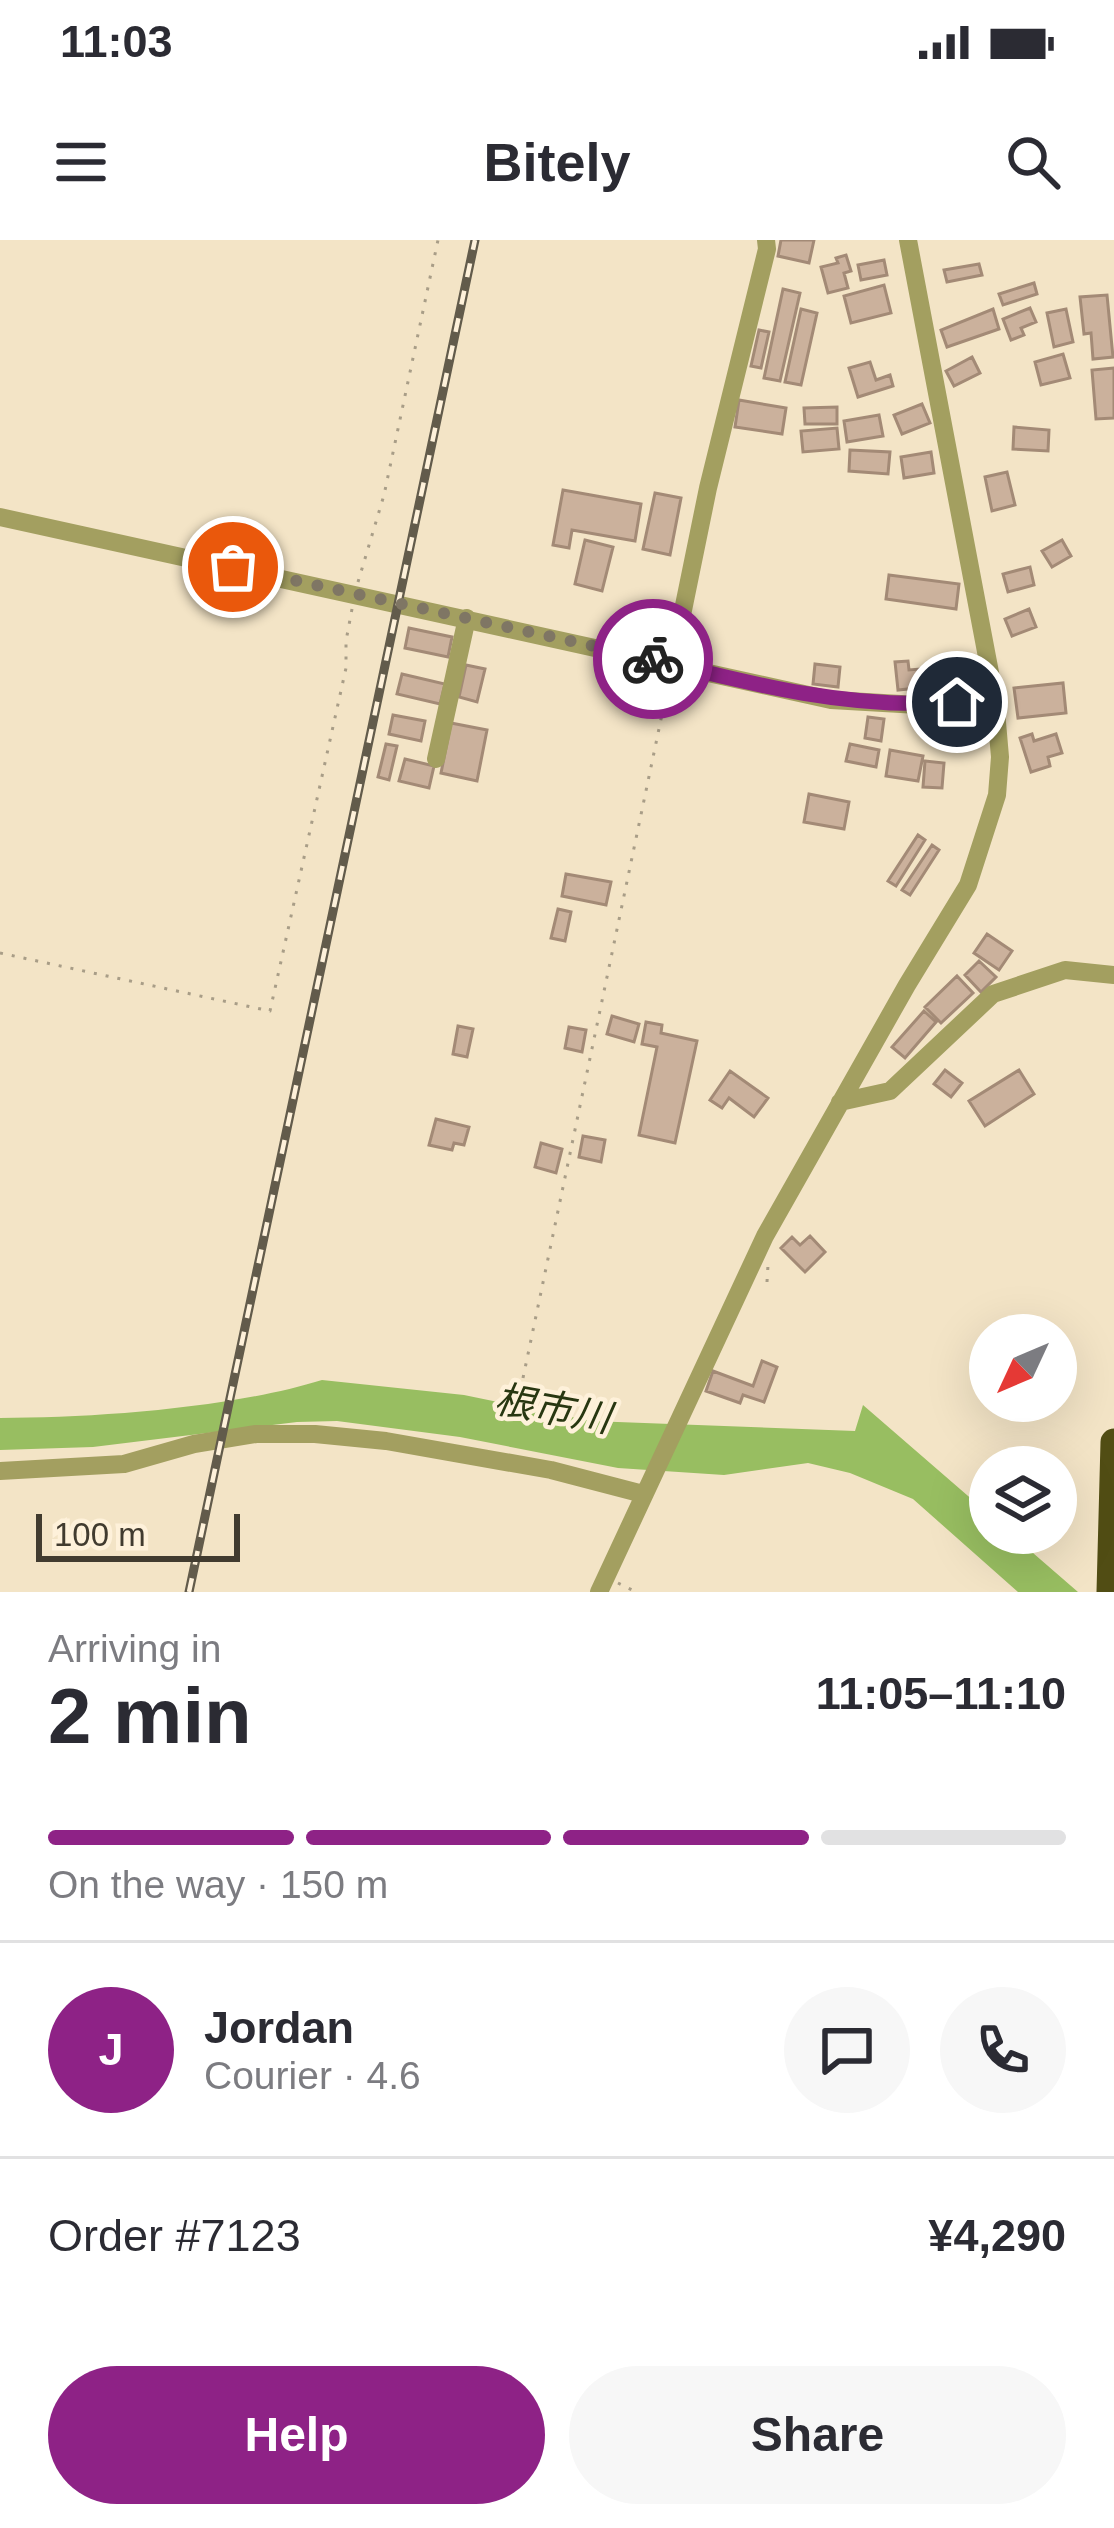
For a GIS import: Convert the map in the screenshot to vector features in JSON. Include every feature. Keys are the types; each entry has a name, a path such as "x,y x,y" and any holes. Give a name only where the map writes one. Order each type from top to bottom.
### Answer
{"highway":[{"path":"1110,1592 1114,1442"}],"street":[{"path":"672,664 766,240"},
{"path":"599,1592 765,1236 968,885 997,795 1000,757 995,699 908,240"},
{"path":"0,517 831,700 919,705 995,699"},
{"path":"436,759 467,618"},
{"path":"840,1102 890,1091 993,994 1065,970 1114,975"},
{"path":"0,1471 124,1464 194,1444 256,1434 315,1435 386,1441 646,1487"}],"path":[{"path":"0,952 270,1011 346,668 356,593 384,495 438,240"},
{"path":"523,1378 672,664"}],"shaded area":[{"path":"322,1380 464,1395 591,1421 855,1431 863,1405 969,1497 969,1549 913,1499 850,1473 808,1463 724,1475 618,1468 460,1437 337,1421 93,1447 0,1450 0,1418 163,1410"},
{"path":"975,1554 1034,1554 1078,1592 1018,1592"}],"building":[{"path":"781,240 814,240 809,263 778,256"},
{"path":"846,255 851,271 844,273 848,288 828,293 821,267 838,263 836,258"},
{"path":"884,260 887,275 861,280 858,265"},
{"path":"979,264 982,275 947,282 944,270"},
{"path":"1034,283 1037,294 1003,305 999,294"},
{"path":"884,285 891,313 851,323 844,296"},
{"path":"783,289 800,293 780,381 764,378"},
{"path":"1107,295 1113,357 1093,359 1091,333 1084,334 1080,297"},
{"path":"1030,308 1036,322 1021,328 1024,335 1011,340 1003,319"},
{"path":"801,309 817,313 801,385 785,382"},
{"path":"993,309 999,329 947,347 941,330"},
{"path":"1066,309 1073,342 1054,347 1047,313"},
{"path":"759,330 769,332 761,368 751,366"},
{"path":"1063,354 1070,378 1041,385 1035,362"},
{"path":"972,357 980,373 954,386 946,371"},
{"path":"870,362 876,380 890,375 893,386 858,397 849,368"},
{"path":"1114,368 1114,418 1096,419 1092,370"},
{"path":"739,400 786,408 782,434 735,427"},
{"path":"922,404 930,423 902,434 894,415"},
{"path":"837,407 837,424 805,424 804,408"},
{"path":"879,415 883,436 847,442 844,421"},
{"path":"1014,427 1049,430 1048,451 1013,449"},
{"path":"837,428 839,449 803,452 801,431"},
{"path":"850,450 890,452 888,474 849,471"},
{"path":"931,452 934,473 904,478 901,457"},
{"path":"1007,472 1015,505 992,511 985,477"},
{"path":"563,490 641,504 635,541 572,530 569,548 553,545"},
{"path":"655,493 681,498 670,555 643,549"},
{"path":"585,540 613,547 602,591 575,584"},
{"path":"1062,540 1071,556 1052,567 1042,551"},
{"path":"1030,567 1034,585 1008,592 1003,574"},
{"path":"889,575 959,584 956,609 886,599"},
{"path":"1029,609 1036,627 1012,636 1005,619"},
{"path":"409,628 452,637 448,657 405,648"},
{"path":"968,655 975,685 953,690 946,660"},
{"path":"908,661 909,670 944,667 946,685 898,690 895,662"},
{"path":"815,664 840,667 838,687 813,684"},
{"path":"466,665 485,669 477,702 459,697"},
{"path":"402,674 445,684 440,704 397,694"},
{"path":"1063,683 1066,713 1018,718 1014,688"},
{"path":"393,715 425,721 421,741 389,734"},
{"path":"868,717 884,719 881,741 865,738"},
{"path":"451,723 487,730 477,781 441,773"},
{"path":"1032,734 1034,741 1056,734 1062,753 1048,757 1050,766 1031,772 1020,738"},
{"path":"386,744 397,746 389,780 378,777"},
{"path":"850,744 879,750 876,767 846,761"},
{"path":"890,750 923,756 918,781 886,776"},
{"path":"405,759 434,766 429,788 399,781"},
{"path":"925,761 944,763 942,788 923,787"},
{"path":"809,794 849,802 844,829 804,822"},
{"path":"918,835 925,840 896,886 888,881"},
{"path":"932,845 939,850 910,895 902,890"},
{"path":"566,874 611,882 606,905 562,896"},
{"path":"558,909 571,912 565,941 551,938"},
{"path":"987,934 1012,951 999,970 974,953"},
{"path":"979,961 996,977 981,992 965,975"},
{"path":"957,976 973,993 941,1023 925,1007"},
{"path":"924,1011 936,1022 905,1058 892,1047"},
{"path":"612,1016 639,1024 634,1042 607,1034"},
{"path":"646,1022 662,1025 661,1033 697,1041 675,1143 639,1135 657,1047 642,1044"},
{"path":"458,1026 473,1029 467,1057 453,1054"},
{"path":"569,1027 586,1030 582,1052 565,1048"},
{"path":"945,1070 962,1083 951,1097 934,1084"},
{"path":"1019,1070 1034,1094 985,1126 969,1101"},
{"path":"730,1071 768,1098 754,1117 729,1098 722,1108 710,1100"},
{"path":"436,1119 469,1127 464,1145 454,1143 452,1150 429,1145"},
{"path":"583,1136 605,1140 601,1162 579,1157"},
{"path":"541,1143 562,1149 556,1173 535,1167"},
{"path":"810,1236 825,1252 805,1272 781,1248 792,1237 800,1245"},
{"path":"762,1361 777,1367 764,1402 743,1395 740,1403 706,1391 713,1371 753,1386"}],"railway":[{"path":"189,1592 475,240"}],"way so far":[{"path":"233,567 653,659"}],"route":[{"path":"653,659 831,700 919,705 957,702"}],"water label":[{"name":"根市川","path":"553,1408"}]}
